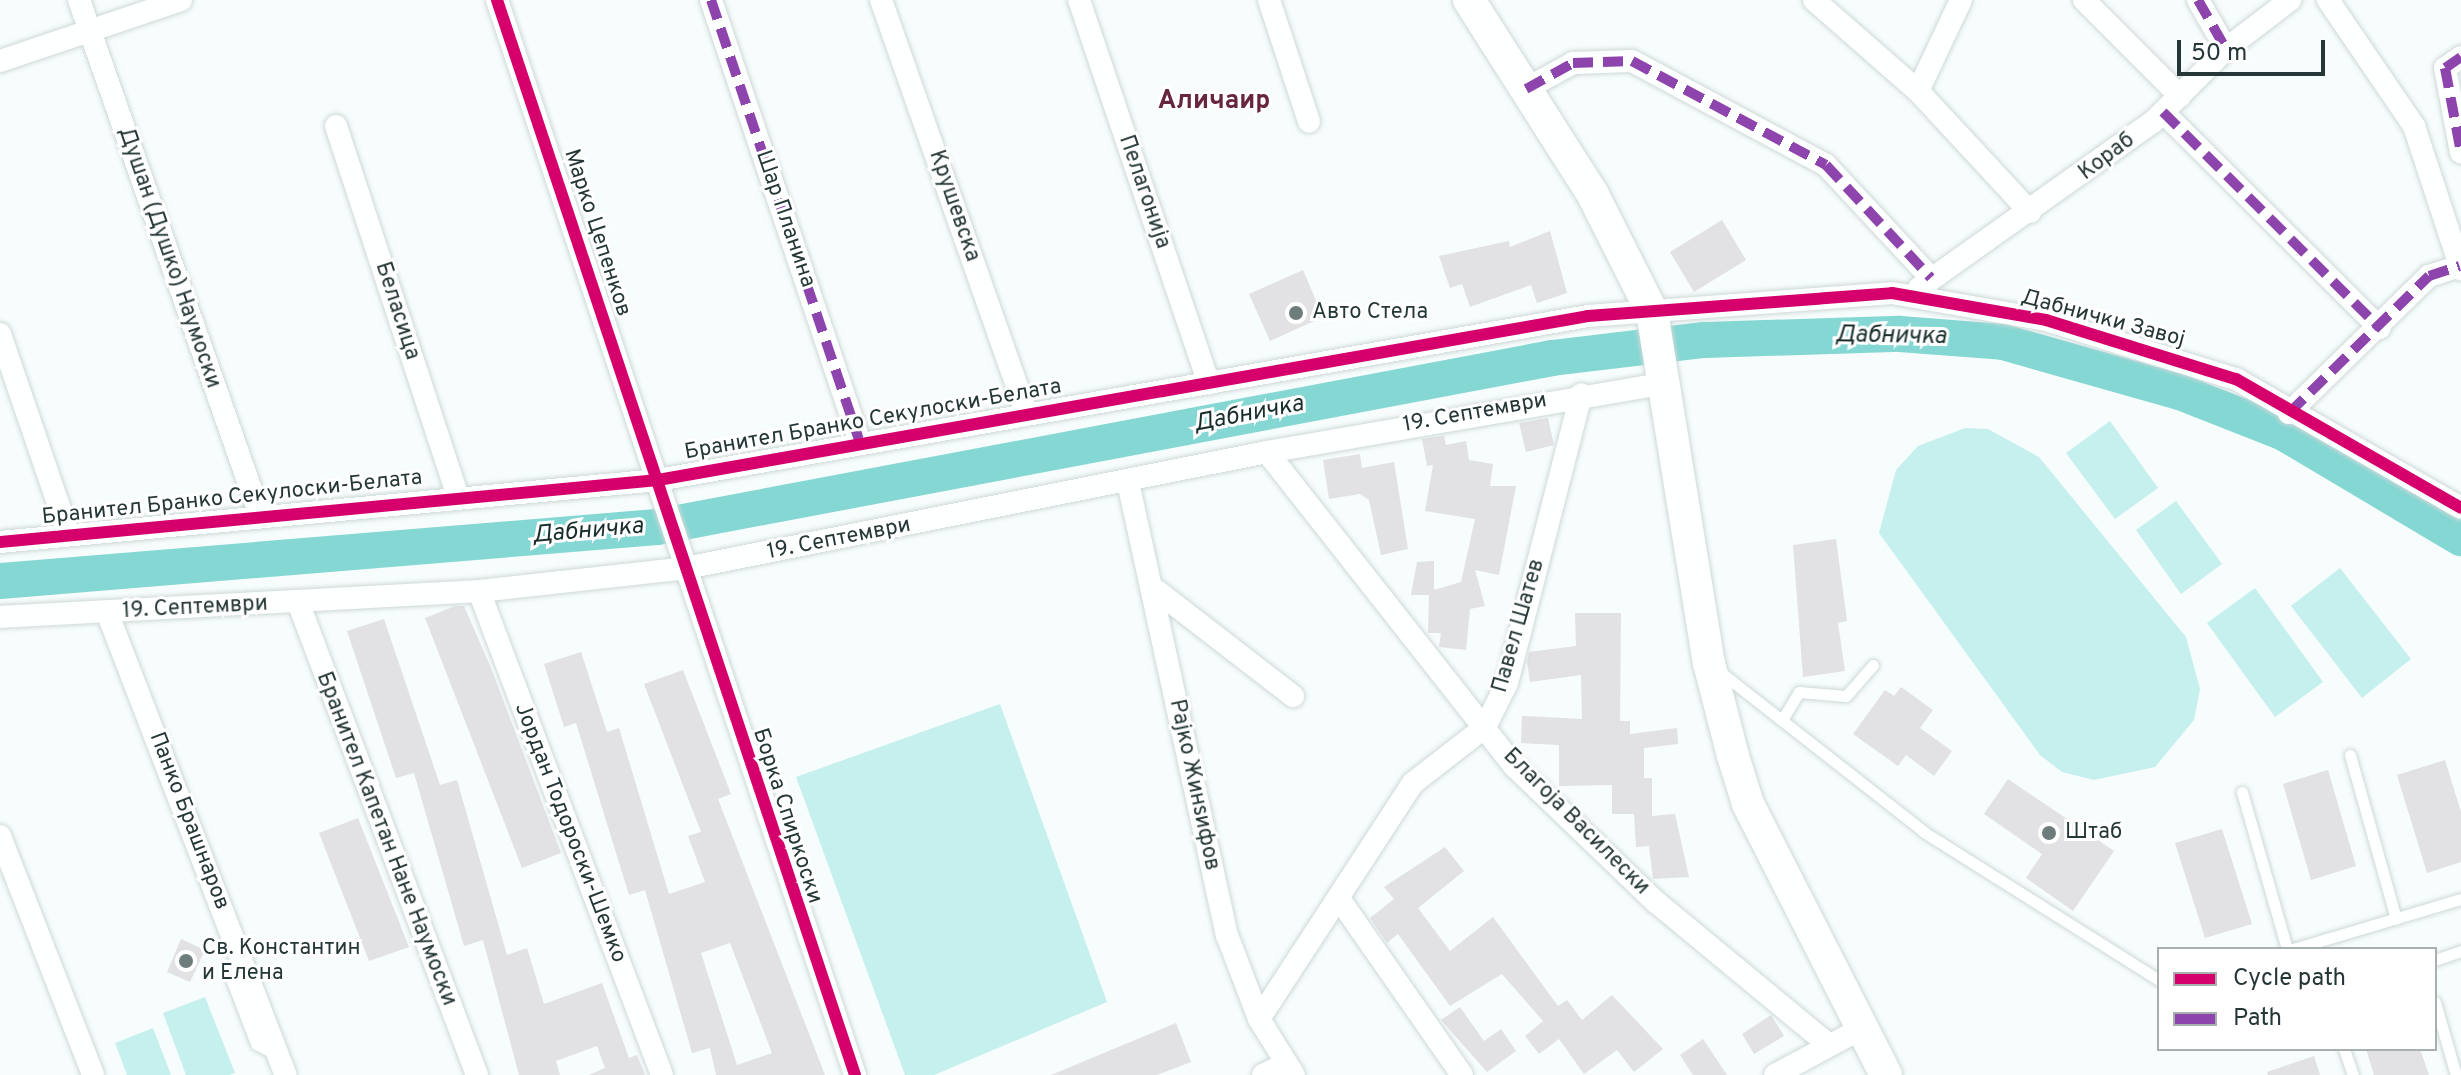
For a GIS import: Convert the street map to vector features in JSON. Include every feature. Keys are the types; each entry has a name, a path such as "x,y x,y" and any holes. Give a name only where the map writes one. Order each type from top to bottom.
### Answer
{"main road":[{"path":"1469,0 1630,259 1652,312 1668,383 1709,663 1748,804 1886,1075"}],"street":[{"name":"Душан (Душко) Наумоски","path":"79,0 260,515"},
{"path":"0,61 181,0"},
{"name":"Марко Цепенков","path":"497,0 686,568"},
{"name":"Шар Планина","path":"711,0 859,439"},
{"name":"Крушевска","path":"881,0 1026,411"},
{"name":"Пелагонија","path":"1079,0 1209,384"},
{"path":"1269,0 1309,122"},
{"path":"1814,0 1918,91 2030,212"},
{"path":"1918,91 1961,0"},
{"path":"2084,0 2180,96"},
{"path":"2198,0 2226,49"},
{"name":"Кораб","path":"1909,295 2030,212 2163,112 2226,49 2290,0"},
{"path":"2289,413 2380,328 2429,276 2460,267 2414,126 2328,0"},
{"path":"2461,57 2445,68 2461,153"},
{"path":"1526,89 1573,63 1632,61 1826,165 1931,278"},
{"path":"2163,112 2380,328"},
{"name":"Беласица","path":"336,126 458,496"},
{"name":"Дабнички Завој","path":"1652,312 1800,296 1909,295 2046,320 2236,379 2289,413 2461,508"},
{"name":"Бранител Бранко Секулоски-Белата","path":"0,542 458,496 658,480 859,439 1209,384 1588,316 1652,312"},
{"path":"0,334 68,533"},
{"name":"19. Септември","path":"0,617 479,591 686,568 1267,452 1581,394 1668,383"},
{"name":"Павел Шатев","path":"1259,1019 1340,900 1413,783 1485,727 1507,683 1581,394"},
{"name":"Благоја Василески","path":"1267,452 1514,766 1656,902 1829,1045"},
{"name":"Рајко Жинѕифов","path":"1128,482 1157,591 1194,796 1227,935 1259,1019 1290,1069"},
{"name":"Борка Спиркоски","path":"686,568 855,1075"},
{"name":"Јордан Тодороски-Шемко","path":"479,591 662,1075"},
{"path":"1157,591 1293,696"},
{"name":"Бранител Капетан Нане Наумоски","path":"298,602 477,1075"},
{"name":"Панко Брашнаров","path":"107,612 282,1065"},
{"path":"0,836 93,1075"},
{"path":"1340,900 1462,1075"},
{"path":"1775,1075 1864,1027"},
{"path":"1263,1075 1290,1069"}],"lane":[{"path":"1709,663 1924,832 2157,979"},
{"path":"1782,720 1799,692 1846,696 1873,665"},
{"path":"2350,755 2396,919"},
{"path":"2242,792 2289,947"},
{"path":"2297,947 2461,899"},
{"path":"2437,959 2461,951"},
{"path":"2437,1009 2456,1075"},
{"path":"2345,1051 2353,1075"}],"shaded area":[{"path":"2110,421 2158,488 2115,519 2066,453"},
{"path":"1965,428 1988,429 2039,457 2186,637 2200,689 2194,720 2155,767 2094,780 2062,772 2040,755 1879,533 1896,470 1918,446"},
{"path":"2176,501 2222,564 2181,594 2136,530"},
{"path":"2340,568 2411,659 2362,698 2291,606"},
{"path":"2255,588 2323,682 2275,717 2207,623"},
{"path":"1000,704 1107,1002 934,1075 905,1075 796,777"},
{"path":"205,997 235,1073 186,1075 163,1013"},
{"path":"153,1028 171,1075 127,1075 115,1043"}],"building":[{"path":"1722,220 1746,260 1694,292 1670,252"},
{"path":"1550,231 1567,293 1537,303 1531,285 1470,307 1462,284 1450,288 1439,256 1509,241 1510,247"},
{"path":"1303,270 1323,317 1270,341 1249,294"},
{"path":"1548,418 1554,445 1526,452 1519,423"},
{"path":"1444,436 1446,445 1466,441 1469,460 1493,464 1490,486 1516,486 1499,575 1475,570 1485,606 1470,609 1466,650 1439,647 1441,633 1428,633 1429,595 1411,595 1417,562 1434,561 1434,590 1461,582 1475,519 1425,511 1433,465 1427,466 1422,439"},
{"path":"1360,454 1362,468 1394,462 1408,549 1381,555 1369,500 1360,494 1329,499 1323,460"},
{"path":"1836,539 1847,621 1838,623 1845,671 1803,677 1793,545"},
{"path":"455,606 464,606 491,668 561,853 522,868 425,618"},
{"path":"1575,613 1621,613 1620,721 1630,721 1630,734 1677,728 1678,744 1644,748 1644,778 1652,778 1652,816 1675,814 1689,877 1653,879 1649,846 1636,847 1634,814 1612,814 1612,785 1559,786 1559,745 1521,743 1522,716 1582,719 1581,675 1530,682 1527,661 1529,652 1576,646"},
{"path":"384,619 440,785 457,780 507,955 527,948 544,1004 602,983 629,1058 637,1055 645,1075 589,1075 605,1068 597,1046 556,1061 560,1075 519,1075 483,940 464,946 414,773 396,778 347,631"},
{"path":"581,652 607,732 619,728 669,894 705,882 688,836 701,832 644,684 683,670 731,794 718,799 825,1075 716,1075 710,1048 692,1053 645,890 629,895 576,723 564,727 544,664","holes":["730,943 772,1053 737,1065 701,953"]},
{"path":"1901,687 1933,710 1920,728 1952,751 1934,776 1906,755 1898,766 1853,734 1885,690 1894,696"},
{"path":"2445,760 2461,812 2461,862 2427,873 2397,775"},
{"path":"2328,770 2356,866 2311,880 2283,784"},
{"name":"Штаб","path":"2008,779 2114,851 2073,911 2026,878 2042,854 1984,814"},
{"path":"358,818 409,947 369,961 319,833"},
{"path":"2222,829 2252,924 2205,938 2175,843"},
{"path":"1445,847 1464,871 1418,908 1450,951 1493,917 1558,1006 1567,1000 1582,1020 1612,995 1663,1049 1634,1072 1617,1050 1584,1074 1559,1039 1539,1054 1525,1036 1543,1021 1502,974 1450,1006 1398,934 1387,943 1370,918 1394,899 1384,887"},
{"name":"Св. Константин и Елена","path":"181,939 205,950 190,982 167,972"},
{"path":"1460,1007 1484,1041 1501,1029 1516,1051 1487,1072 1441,1020"},
{"path":"1771,1015 1784,1036 1754,1054 1742,1034"},
{"path":"1176,1023 1191,1062 1157,1075 1051,1075"},
{"path":"1703,1039 1727,1075 1693,1075 1680,1055"},
{"path":"2367,1051 2421,1051 2429,1075 2374,1075"},
{"path":"2314,1056 2320,1075 2268,1075 2267,1072"}],"waterway":[{"name":"Дабничка","path":"0,581 657,527 1552,358 1704,340 1900,334 2003,342 2180,392 2284,433 2461,538"}],"marked path":[{"path":"711,0 859,439"},
{"path":"2198,0 2226,49"},
{"path":"2461,57 2445,68 2461,153"},
{"path":"1526,89 1573,63 1632,61 1826,165 1931,278"},
{"path":"2163,112 2380,328"},
{"path":"2289,413 2429,276 2459,266"}],"cycle path":[{"path":"497,0 855,1075"},
{"path":"0,542 658,480 1588,316 1892,293 2046,320 2236,379 2461,508"}],"place":[{"name":"Авто Стела","path":"1296,313"},
{"name":"Штаб","path":"2049,833"},
{"name":"Св. Константин и Елена","path":"186,961"}],"district":[{"name":"Аличаир","path":"1214,102"}]}
